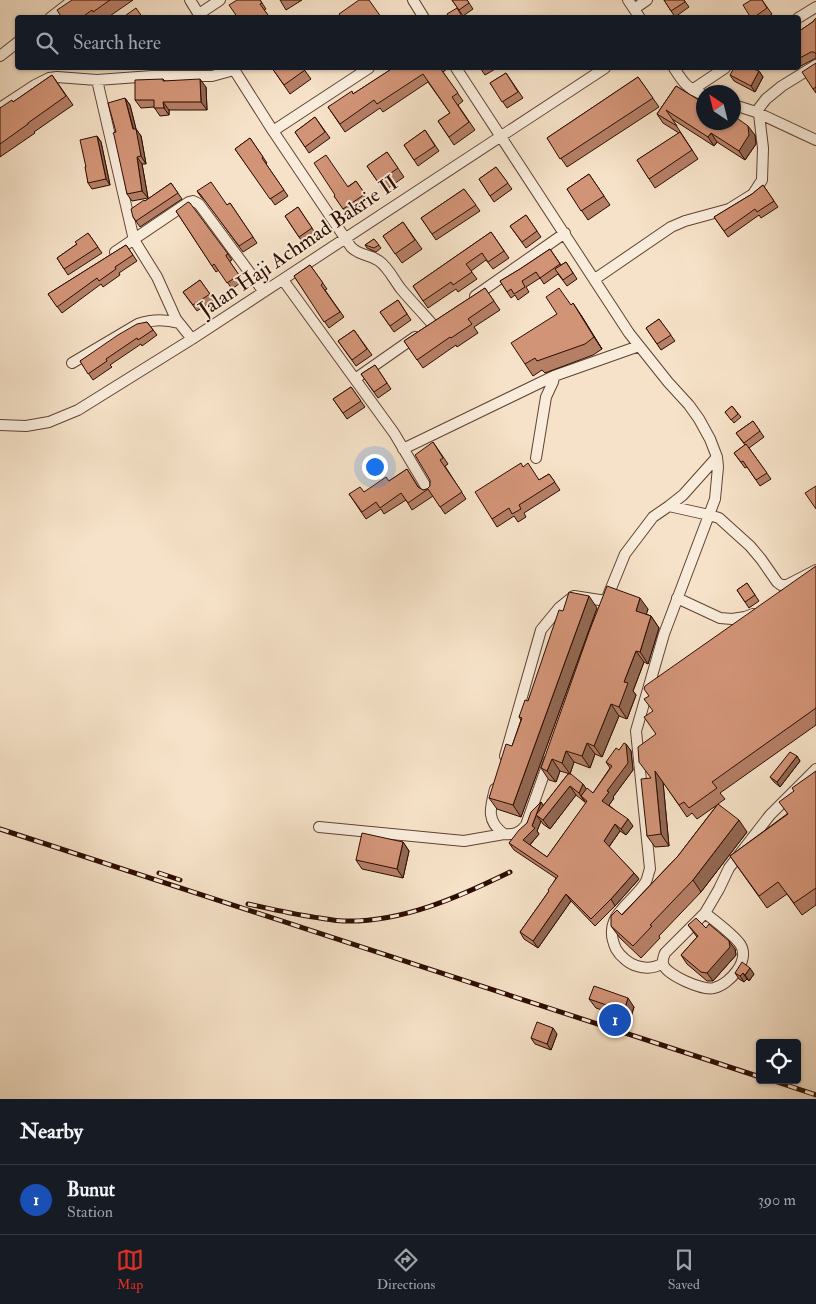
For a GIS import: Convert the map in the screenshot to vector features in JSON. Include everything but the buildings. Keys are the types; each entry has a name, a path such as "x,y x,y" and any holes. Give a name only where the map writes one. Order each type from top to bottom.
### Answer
{"street":[{"path":"190,0 199,15"},
{"path":"201,15 220,0"},
{"path":"413,0 422,15"},
{"path":"634,9 647,0"},
{"path":"54,15 68,4"},
{"path":"801,16 816,7"},
{"path":"0,56 15,44"},
{"path":"595,279 671,227 685,221 729,209 753,194 762,180 763,148 758,113 766,100 782,86 816,65"},
{"path":"1,104 49,78 97,80 152,76 212,76 231,70"},
{"path":"235,70 351,247 358,254 380,261 401,289 436,322 355,379"},
{"path":"273,131 366,70"},
{"path":"457,70 565,232 616,313 639,346 689,405 710,439 717,457 715,499 664,634 636,731 650,868 646,882 617,915 611,929 613,942 618,953 631,964 639,967 658,966 662,962 665,953 705,913 729,868 770,815 816,769"},
{"name":"Jalan Haji Achmad Bakrie II","path":"0,425 26,426 49,422 78,410 283,280 500,135 602,70"},
{"path":"676,70 686,84 696,92"},
{"path":"692,90 722,70"},
{"path":"97,80 134,240 157,277 179,323 192,339"},
{"path":"741,107 758,113 816,140"},
{"path":"110,256 189,202 193,202 199,204 264,292"},
{"path":"463,304 565,232"},
{"path":"283,280 394,433 428,490"},
{"path":"72,363 138,324 149,320 179,323"},
{"path":"403,449 554,376 639,346"},
{"path":"536,458 546,397 554,376"},
{"path":"503,761 541,630 559,608 574,596 605,605 625,554 653,517 683,495 717,457"},
{"path":"669,506 709,514 719,518 750,546 777,582 779,588 816,570"},
{"path":"677,598 720,618 745,617 764,606"},
{"path":"320,827 464,841 504,834 517,834 526,825 552,751"},
{"path":"498,780 490,808 494,825 504,834"},
{"path":"662,962 666,970 677,977 707,988 713,988 722,984 740,967 744,957 740,944 705,913"}],"railway":[{"path":"0,829 756,1076"},
{"path":"248,904 293,914 343,921 386,918 429,907 510,872"},
{"path":"159,873 180,880"},
{"path":"783,1084 816,1095"}],"place":[{"name":"Bunut","path":"615,1020"}]}
